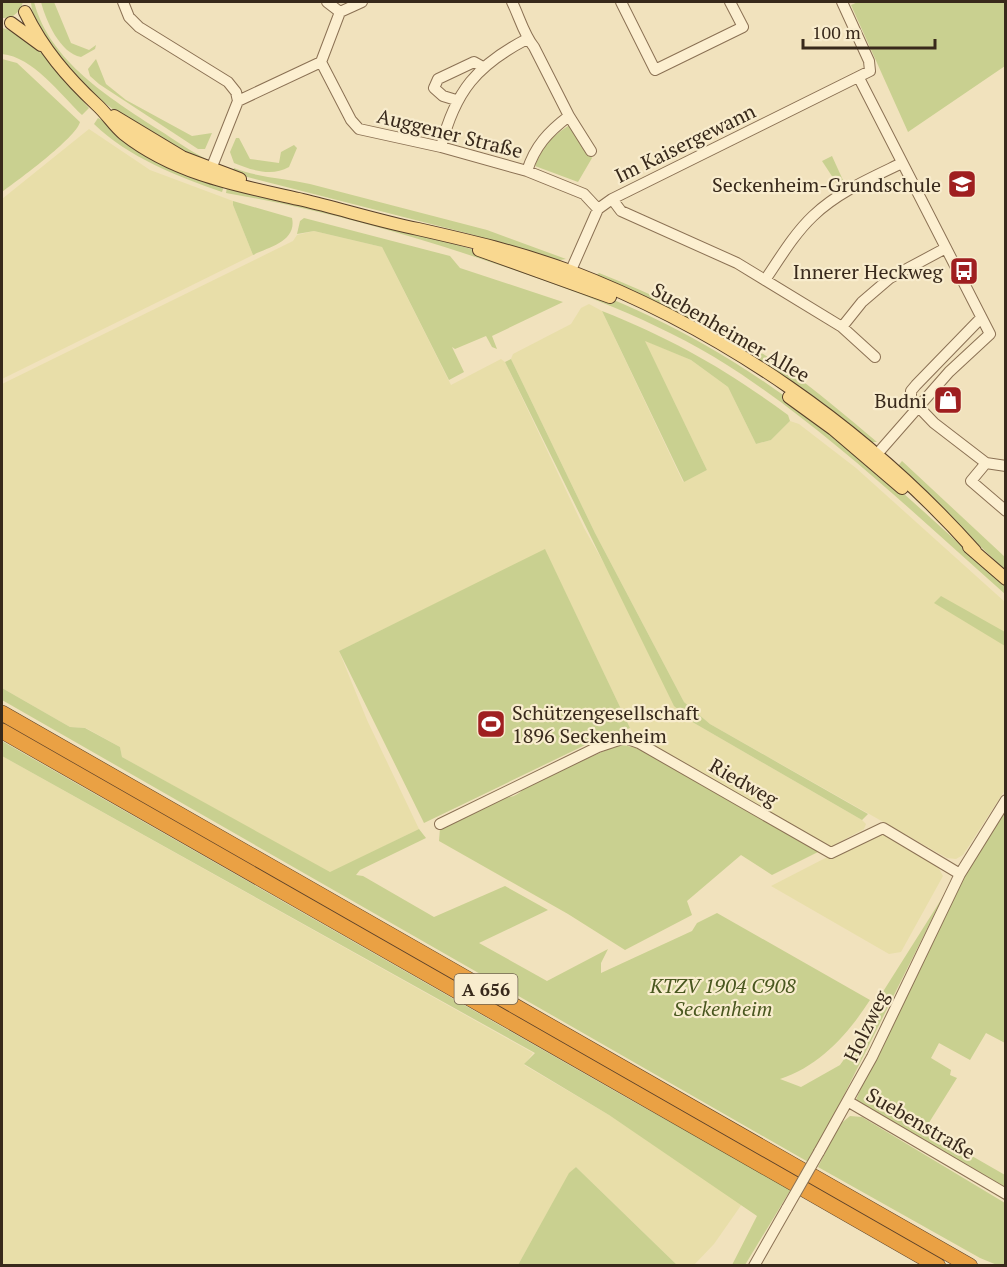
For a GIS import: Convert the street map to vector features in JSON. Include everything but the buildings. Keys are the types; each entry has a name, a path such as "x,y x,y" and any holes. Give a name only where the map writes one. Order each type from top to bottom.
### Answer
{"highway":[{"name":"A 656","path":"2,712 970,1266"},
{"name":"A 656","path":"2,730 938,1266"}],"main road":[{"path":"6,23 26,7"},
{"name":"Suebenheimer Allee","path":"26,7 44,48 74,84 124,134 174,163 209,173 250,190 303,200 419,230 471,239 662,312 745,360 812,404 944,516 975,551 1005,579"},
{"name":"Suebenheimer Allee","path":"6,23 44,48"}],"street":[{"path":"123,2 134,23 228,82 236,92 238,101 209,173"},
{"path":"327,2 340,12"},
{"path":"238,101 321,62 340,12 362,2"},
{"path":"512,2 525,28 527,39 534,47 568,116 591,151"},
{"path":"621,2 655,70 743,27 730,2"},
{"path":"844,7 872,68 859,78 990,334 917,408 874,457"},
{"path":"441,147 456,100 483,67 503,52 527,39"},
{"name":"Auggener Straße","path":"321,62 351,120 359,129 441,147 527,171 584,194 598,209"},
{"path":"456,100 443,96 435,88 438,80 474,62 483,67"},
{"name":"Im Kaisergewann","path":"598,209 612,199 859,78"},
{"path":"527,171 532,155 546,135 568,116"},
{"path":"765,280 788,246 813,216 843,194 902,163"},
{"path":"612,199 621,211 685,238 765,280 842,327 875,357"},
{"path":"569,276 598,209"},
{"path":"842,327 862,302 890,278 946,248"},
{"path":"981,318 916,385 910,395 917,408 986,463 1005,466"},
{"path":"986,463 970,481 1005,511"},
{"name":"Riedweg","path":"440,824 598,747 625,738 831,853 884,828 960,874"},
{"name":"Holzweg","path":"754,1266 849,1102 960,874 1005,800"},
{"name":"Suebenstraße","path":"849,1102 1005,1194"}],"shaded area":[{"path":"89,129 150,170 233,201 253,255 2,379 2,199"},
{"path":"314,231 382,247 451,385 501,359 505,362 584,528 694,723 862,820 866,824 864,829 830,847 638,739 630,728 545,550 339,651 367,720 419,829 330,873 122,757 120,747 86,728 70,727 2,688 2,384 293,241 297,235"},
{"path":"589,304 602,311 683,482 707,470 644,340 691,360 728,387 756,444 771,440 790,421 799,424 856,468 1005,602 1005,790 963,855 956,859 947,858 710,724 684,702 595,533 511,359 513,354 571,324 581,308"},
{"path":"2,756 533,1053 524,1065 609,1115 742,1204 714,1244 694,1265 677,1265 576,1167 569,1174 518,1265 2,1265"},
{"path":"882,833 937,865 943,876 901,952 889,954 771,886 872,834"}],"green space":[{"path":"2,2 23,2 16,14 2,18"},
{"path":"31,2 34,2 53,43 84,76 121,105 206,159 198,161 134,123 113,109 76,78 46,39 36,21"},
{"path":"41,2 54,2 71,43 89,50 96,45 95,49 81,57 73,54 60,43 50,27"},
{"path":"858,2 1005,2 1005,66 908,132 851,5"},
{"path":"2,28 26,39 38,49 89,108 82,115 35,69 13,57 2,54"},
{"path":"2,59 17,63 80,122 58,148 2,192"},
{"path":"96,59 106,84 126,100 192,136 212,133 205,149 198,149 99,84 90,76 88,69"},
{"path":"98,118 224,186 222,192 154,165 122,147 94,124"},
{"path":"571,124 592,158 578,182 535,166 549,142"},
{"path":"236,138 239,138 250,159 279,163 281,152 294,145 297,148 289,167 276,172 262,171 234,163 230,152"},
{"path":"832,156 847,189 843,193 822,161"},
{"path":"234,168 262,176 310,184 487,230 566,259 553,261 474,235 232,173"},
{"path":"227,187 357,218 487,254 551,275 674,328 769,385 840,439 1005,585 1005,594 844,452 810,425 741,374 684,340 625,312 468,255 400,233 331,215 226,193"},
{"path":"233,201 292,218 290,232 281,242 253,255"},
{"path":"304,218 450,256 460,268 563,302 492,336 497,349 492,347 486,336 455,349 452,347 464,372 449,380 382,247 314,231 297,234 300,221"},
{"path":"599,273 694,315 762,353 831,403 877,442 869,442 819,405 593,277"},
{"path":"602,311 676,344 699,357 788,415 790,421 771,440 756,444 728,387 691,360 645,341 707,470 684,482"},
{"path":"511,359 595,533 684,702 710,724 868,814 862,820 694,723 674,706 505,362"},
{"path":"902,461 1005,557 1005,570 897,467"},
{"path":"545,549 630,728 612,736 610,733 424,823 339,651"},
{"path":"941,596 1005,632 1005,646 934,603"},
{"name":"KTZV 1904 C908 Seckenheim","path":"2,688 70,727 85,728 120,747 122,757 330,872 419,829 426,838 360,870 356,875 363,876 434,917 505,886 548,910 479,943 547,981 608,949 601,963 601,973 692,931 697,923 717,913 870,1000 832,1047 808,1066 780,1079 801,1087 840,1065 883,1004 879,998 944,895 810,1163 2,700"},
{"path":"2,719 859,1210 841,1203 2,723"},
{"path":"2,741 627,1098 791,1189 745,1265 732,1265 757,1216 609,1115 524,1064 535,1053 2,756"},
{"path":"620,744 643,750 820,851 772,875 741,855 687,901 692,915 625,950 568,914 439,841 440,828 505,797 514,796 525,786"},
{"path":"1005,804 1005,1043 986,1033 970,1060 939,1043 931,1058 951,1070 950,1075 957,1078 925,1129 1005,1175 1005,1187 856,1100 924,949 963,875"},
{"path":"850,1116 862,1117 1005,1203 1005,1265 997,1265 980,1258 818,1167 839,1125"},
{"path":"576,1167 677,1265 518,1265 569,1173"}],"place":[{"name":"Seckenheim-Grundschule","path":"962,184"},
{"name":"Innerer Heckweg","path":"964,271"},
{"name":"Budni","path":"948,400"},
{"name":"Schützengesellschaft 1896 Seckenheim","path":"491,724"}]}
